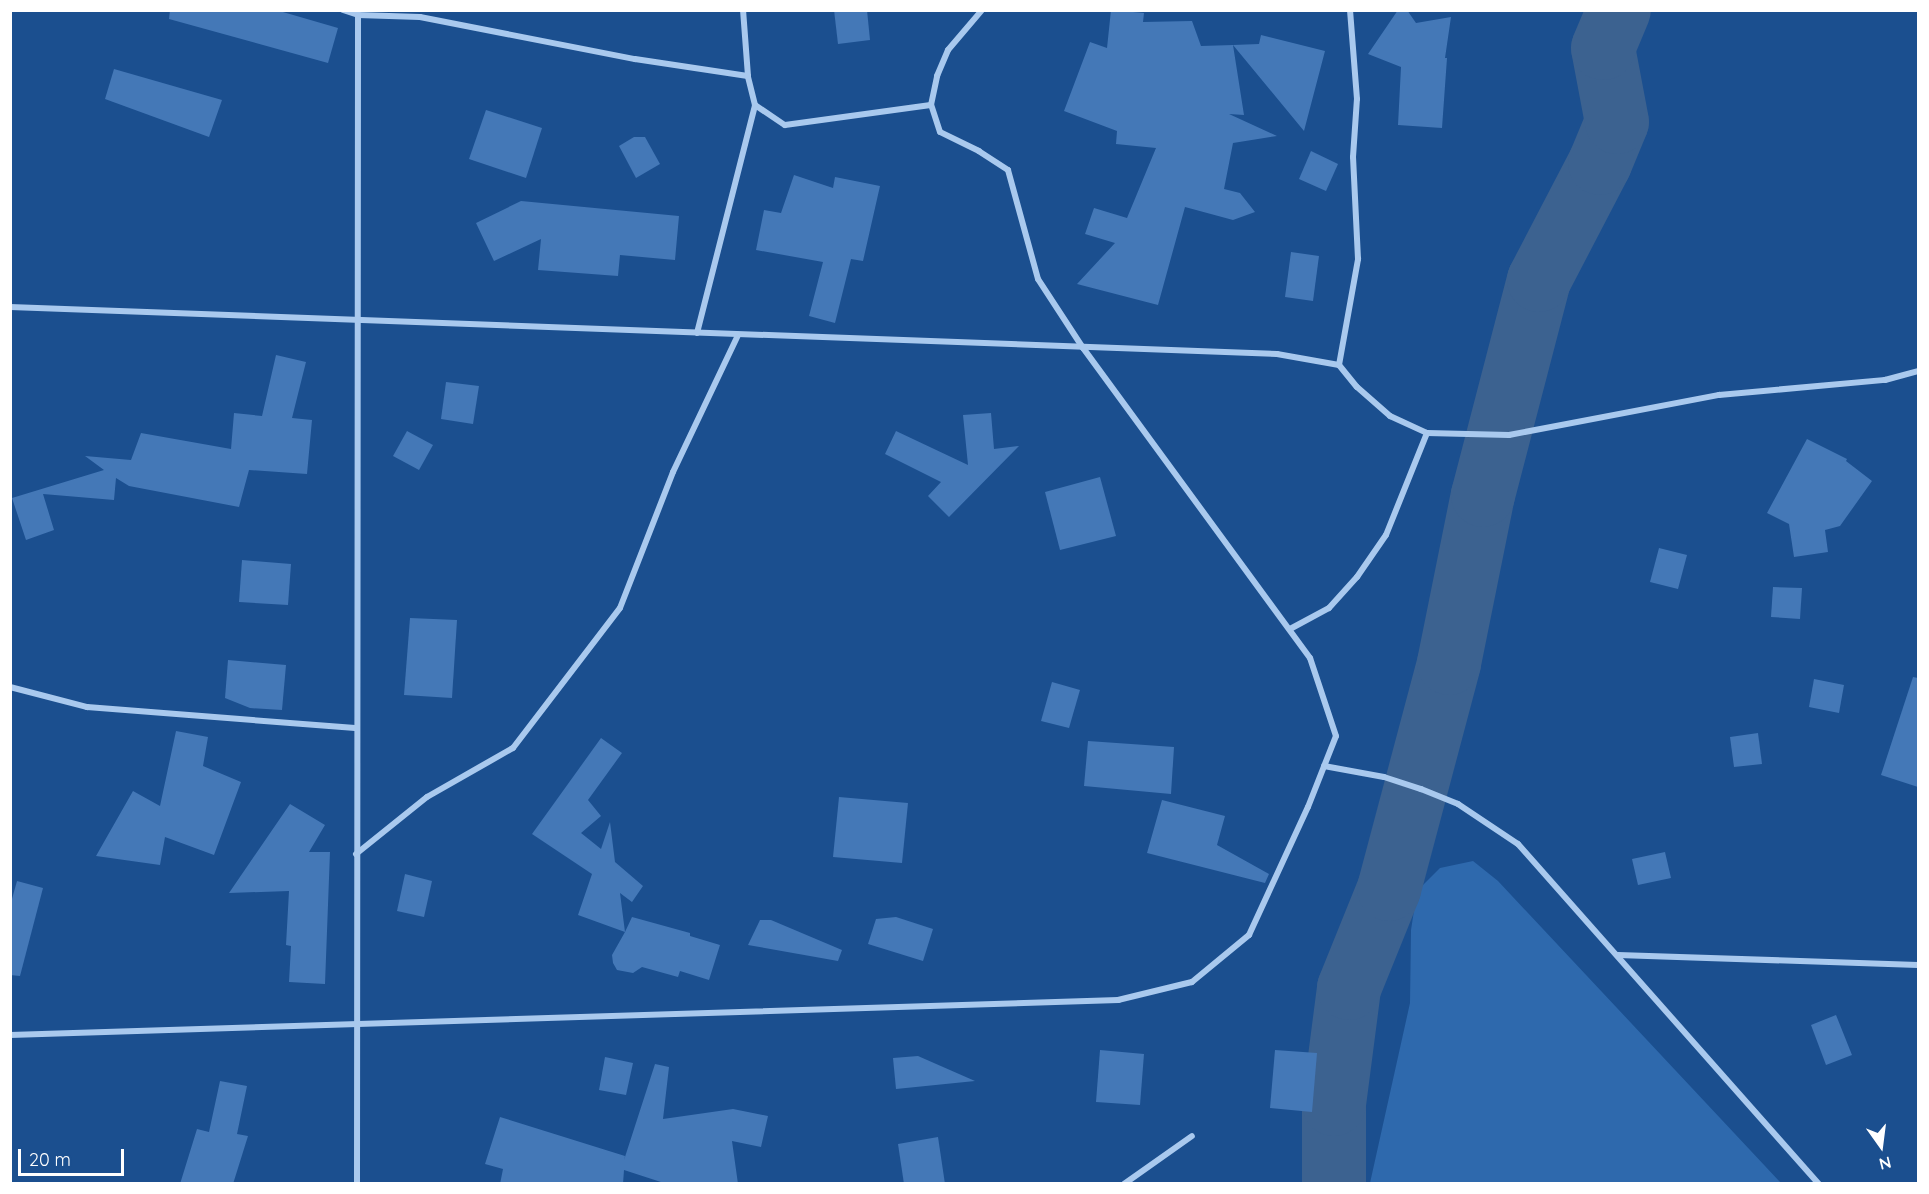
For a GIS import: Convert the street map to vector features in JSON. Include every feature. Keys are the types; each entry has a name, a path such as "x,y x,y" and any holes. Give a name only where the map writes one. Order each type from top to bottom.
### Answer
{"street":[{"path":"343,10 358,15 420,17 634,59 748,76"},
{"path":"697,333 755,105 748,76 743,10"},
{"path":"10,1035 1118,1000 1192,982 1249,935 1308,807 1336,736 1310,658 1083,348 1038,279 1019,201 1008,170 979,151 940,132 931,105 937,76 948,50 982,10"},
{"path":"1339,365 1358,259 1353,157 1357,99 1350,10"},
{"path":"357,1184 355,728 358,15"},
{"path":"755,105 785,125 931,105"},
{"path":"10,307 1083,348 1226,350 1277,354 1339,365 1357,387 1390,416 1427,433 1509,435 1719,395 1885,380 1918,371"},
{"path":"356,854 427,797 513,748 620,608 673,472 738,335"},
{"path":"1290,629 1329,608 1386,535 1427,433"},
{"path":"10,687 87,707 355,728"},
{"path":"1324,766 1384,777 1458,804 1518,844 1819,1184"},
{"path":"1618,955 1918,965"},
{"path":"1124,1184 1192,1136"}],"shaded area":[{"path":"1473,861 1498,881 1781,1183 1370,1183 1410,1003 1411,930 1417,891 1440,868"}],"building":[{"path":"170,10 276,10 338,28 328,63 169,19"},
{"path":"834,10 867,10 870,40 838,44"},
{"path":"1111,10 1144,13 1143,22 1192,21 1201,46 1233,45 1244,115 1229,114 1277,136 1233,143 1224,189 1240,193 1255,212 1233,220 1185,207 1158,305 1077,284 1115,243 1085,234 1094,208 1127,218 1156,148 1116,144 1117,131 1064,111 1090,42 1107,48"},
{"path":"1398,10 1407,10 1416,23 1451,17 1445,58 1447,58 1442,128 1398,125 1401,67 1368,54"},
{"path":"1261,35 1325,51 1304,131 1233,45 1259,44"},
{"path":"114,69 222,100 209,137 105,99"},
{"path":"486,110 542,128 526,178 469,159"},
{"path":"634,137 645,137 660,164 636,178 619,146"},
{"path":"1311,151 1338,164 1326,191 1299,179"},
{"path":"794,175 833,188 835,177 880,186 863,261 851,259 835,323 809,316 823,262 756,250 764,210 781,213"},
{"path":"521,201 679,216 675,260 620,255 618,276 538,270 541,239 494,261 476,223"},
{"path":"1291,252 1319,256 1313,301 1285,297"},
{"path":"276,355 306,362 292,418 312,420 307,474 249,470 239,507 129,486 116,478 114,500 43,494 54,530 26,540 12,498 104,470 85,456 131,460 141,433 231,449 234,413 262,416"},
{"path":"446,382 479,386 473,424 441,419"},
{"path":"991,413 994,449 1019,446 949,517 928,496 941,482 885,454 896,431 968,465 963,415"},
{"path":"407,431 433,445 419,470 393,456"},
{"path":"1807,439 1847,459 1846,461 1872,481 1840,526 1825,530 1828,552 1794,557 1789,524 1767,513"},
{"path":"1100,477 1116,536 1060,550 1045,492"},
{"path":"1659,548 1687,555 1678,589 1650,582"},
{"path":"242,560 291,564 288,605 239,602"},
{"path":"1773,587 1802,588 1800,619 1771,617"},
{"path":"410,618 457,620 452,698 404,695"},
{"path":"228,660 286,665 282,710 250,708 225,698"},
{"path":"1913,677 1918,678 1918,787 1881,775"},
{"path":"1814,679 1844,685 1839,713 1809,707"},
{"path":"1052,682 1080,690 1069,728 1041,721"},
{"path":"176,731 208,737 203,766 241,782 214,855 165,837 160,865 96,856 133,791 160,806"},
{"path":"1758,733 1762,764 1734,767 1730,737"},
{"path":"601,738 622,753 588,800 601,816 581,833 601,849 610,822 615,862 643,886 632,902 620,893 625,932 578,915 592,874 532,834"},
{"path":"1088,741 1174,747 1171,794 1084,786"},
{"path":"839,797 908,803 902,863 833,857"},
{"path":"1162,800 1225,816 1217,845 1269,874 1265,883 1147,853"},
{"path":"290,804 325,825 309,852 330,852 325,984 289,982 291,946 286,945 289,891 229,893"},
{"path":"1665,852 1671,878 1638,885 1632,859"},
{"path":"405,874 432,881 424,917 397,911"},
{"path":"17,881 43,888 20,976 10,975 10,906"},
{"path":"632,917 690,933 690,936 720,945 709,980 680,971 678,977 642,967 633,973 617,970 612,955"},
{"path":"896,917 933,929 923,961 868,944 876,919"},
{"path":"760,920 771,920 842,950 838,961 748,945"},
{"path":"1836,1015 1852,1055 1826,1065 1811,1025"},
{"path":"1100,1050 1144,1054 1140,1105 1096,1102"},
{"path":"1275,1050 1317,1053 1312,1112 1270,1108"},
{"path":"918,1056 975,1081 896,1089 893,1058"},
{"path":"605,1057 633,1063 626,1095 599,1090"},
{"path":"655,1064 669,1067 663,1119 733,1109 768,1116 761,1147 732,1141 738,1184 667,1184 624,1170 623,1184 500,1184 503,1169 485,1164 500,1117 625,1156 624,1160"},
{"path":"220,1081 247,1086 237,1134 248,1136 233,1184 180,1184 197,1129 209,1132"},
{"path":"938,1137 945,1184 904,1184 898,1144"}],"waterway":[{"path":"1334,1184 1334,1104 1349,988 1389,889 1449,663 1483,495 1539,280 1600,163 1617,122 1603,48 1619,10"}]}
